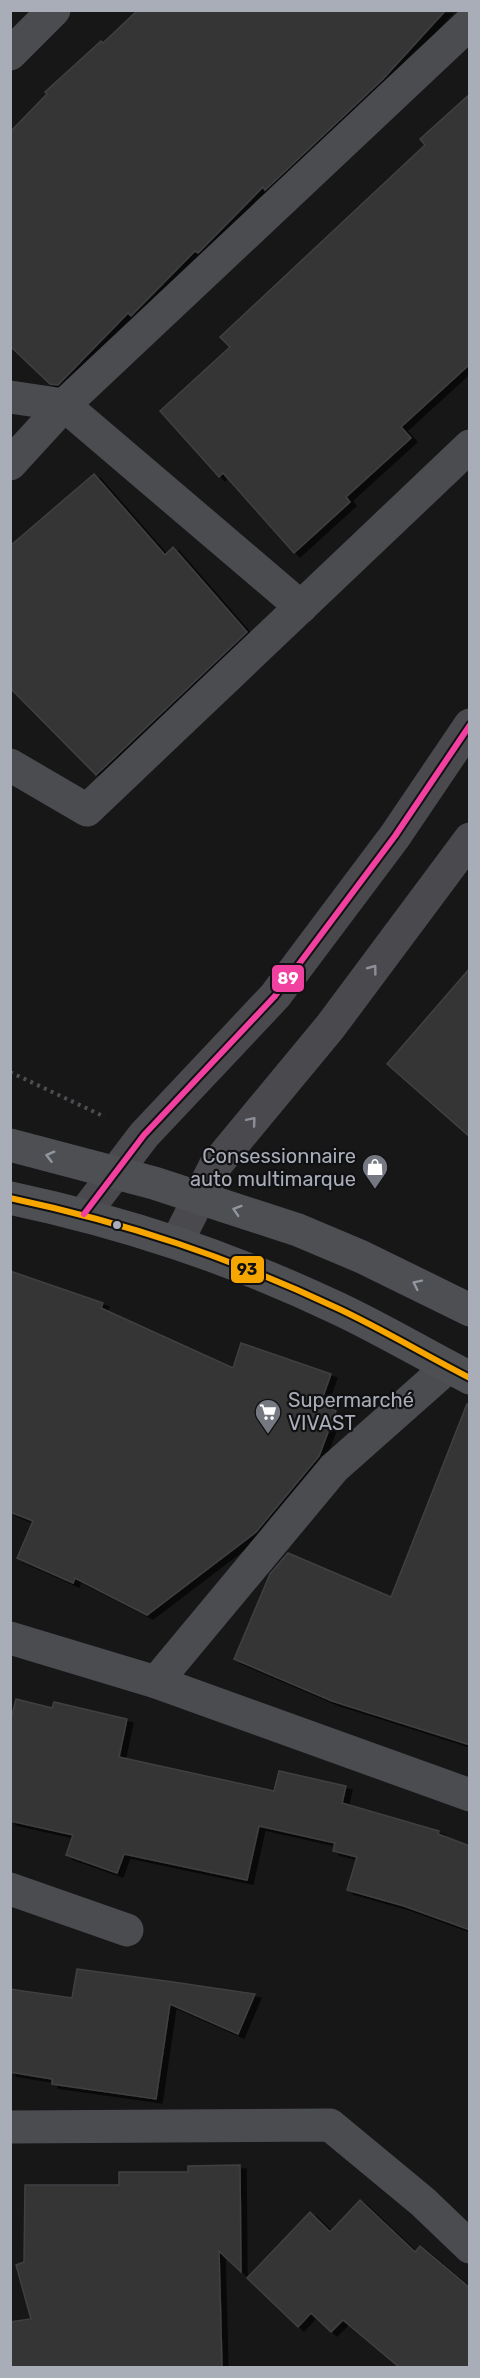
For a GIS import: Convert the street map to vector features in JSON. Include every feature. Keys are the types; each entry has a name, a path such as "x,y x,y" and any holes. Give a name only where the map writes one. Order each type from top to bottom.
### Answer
{"main road":[{"path":"84,1214 144,1135 275,996 395,836 470,725"},
{"path":"177,1242 215,1166 330,1027 470,838"},
{"path":"10,1145 116,1173 298,1230 362,1257 470,1310"},
{"path":"10,1198 84,1214 177,1242 240,1265 338,1308 459,1373"}],"street":[{"path":"10,54 54,10"},
{"path":"10,464 64,405 470,23"},
{"path":"10,397 64,405 301,607"},
{"path":"10,765 87,810 470,446"},
{"path":"156,1682 334,1468 459,1373"},
{"path":"10,1638 156,1682 470,1795"},
{"path":"10,1889 127,1930"},
{"path":"10,2127 330,2125 423,2202 470,2247"}],"building":[{"path":"138,10 446,10 383,79 265,190 263,187 131,316 128,313 58,385 50,384 10,346 10,132 47,94 45,92"},
{"path":"470,94 470,364 401,427 411,438 346,497 350,502 294,553 223,473 219,477 160,411 230,347 220,337 425,145 420,139"},
{"path":"94,474 165,555 173,547 247,632 96,775 10,688 10,546"},
{"path":"470,968 470,1137 387,1064"},
{"path":"10,1271 103,1303 101,1308 233,1368 241,1343 331,1374 320,1405 336,1411 319,1456 256,1532 147,1615 75,1578 73,1583 17,1558 33,1521 10,1512"},
{"path":"467,1404 470,1405 470,1745 332,1701 234,1659 270,1574 288,1553 391,1597"},
{"path":"16,1699 52,1708 54,1702 127,1719 119,1757 274,1791 279,1771 346,1786 342,1803 439,1831 438,1834 470,1846 470,1930 404,1906 347,1890 357,1857 333,1851 335,1843 259,1826 247,1880 124,1854 117,1873 66,1855 73,1835 10,1821 10,1723"},
{"path":"77,1969 255,1994 238,2034 170,2004 156,2099 52,2084 52,2079 10,2072 10,1989 72,1998"},
{"path":"240,2165 241,2272 219,2251 222,2367 10,2367 10,2322 31,2319 16,2265 24,2262 25,2185 119,2185 119,2172 188,2172 188,2166"},
{"path":"360,2200 415,2252 420,2246 470,2288 470,2367 399,2367 343,2320 331,2332 311,2313 298,2327 247,2278 310,2212 330,2232"}],"transit line":[{"name":"89","path":"84,1214 144,1135 275,996 395,836 470,725"},
{"name":"93","path":"10,1198 136,1230 217,1257 354,1316 470,1378"}],"place":[{"name":"Consessionnaire auto multimarque","path":"375,1190"},
{"name":"Supermarché VIVAST","path":"268,1435"}]}
